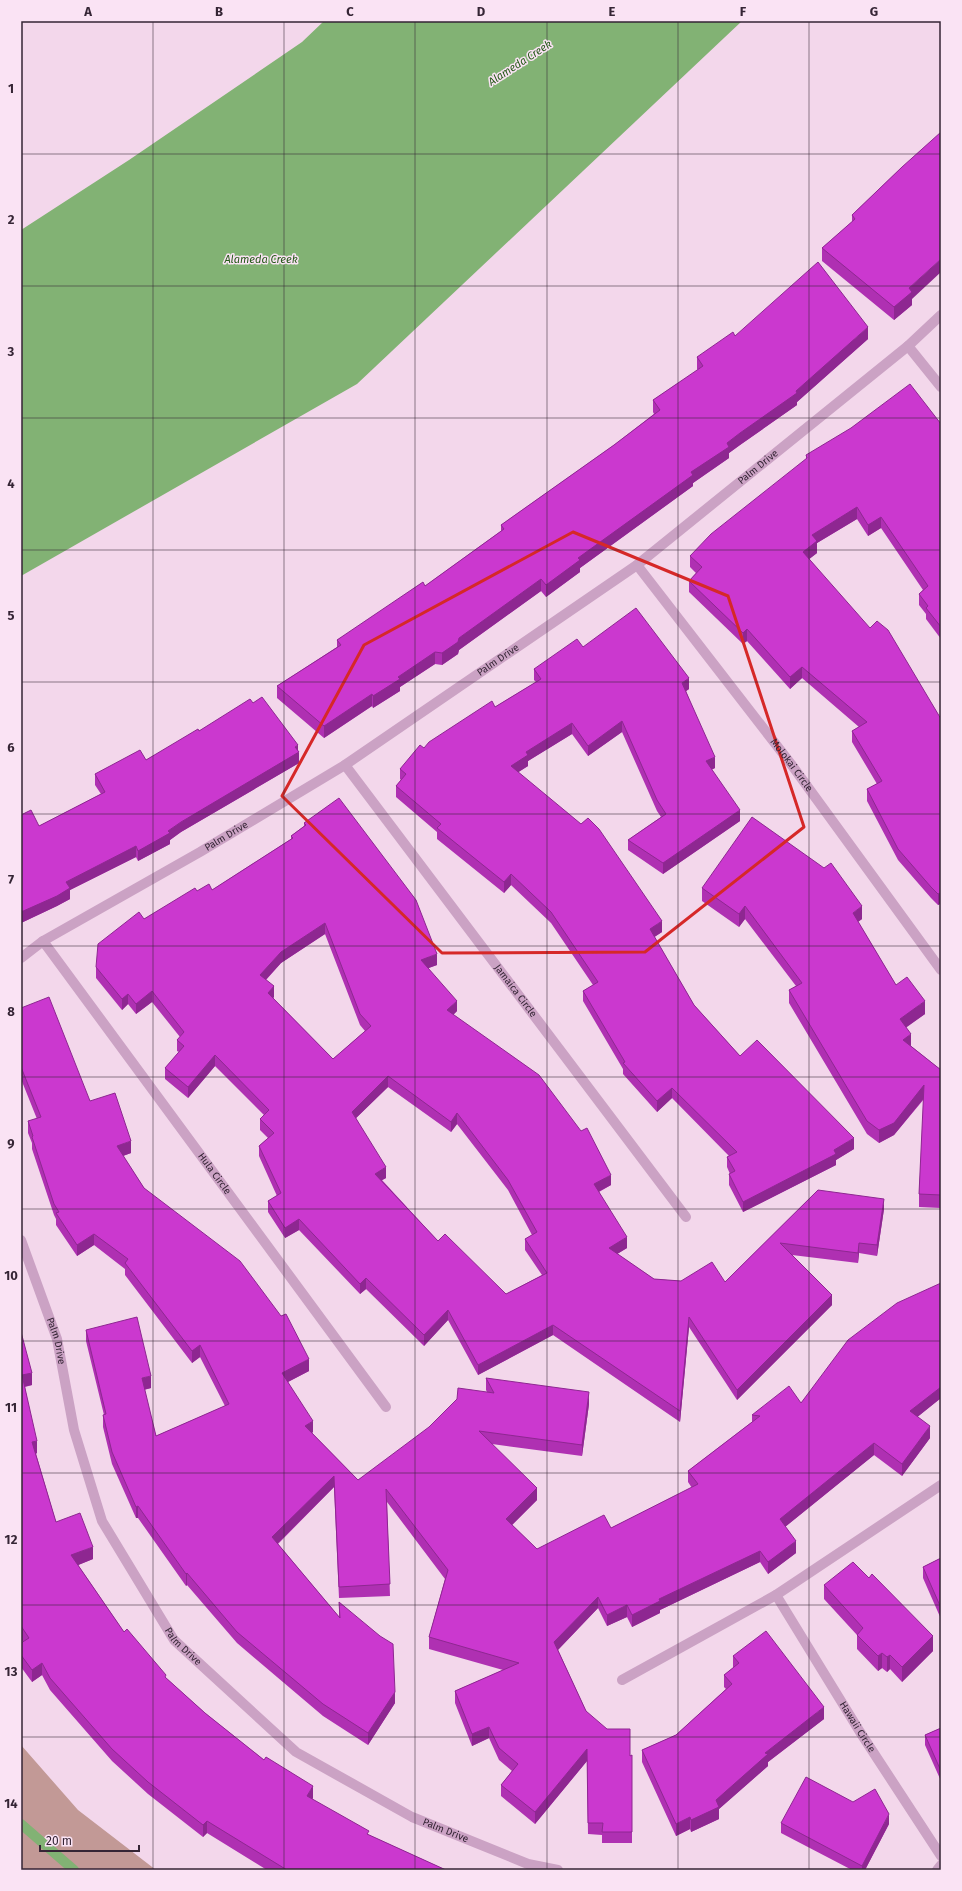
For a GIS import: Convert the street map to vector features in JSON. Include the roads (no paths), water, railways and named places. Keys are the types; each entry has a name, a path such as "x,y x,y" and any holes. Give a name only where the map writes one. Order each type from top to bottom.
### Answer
{"street":[{"name":"Palm Drive","path":"21,958 44,941 200,852 345,765 637,565 908,346 941,315"},
{"path":"908,346 941,387"},
{"name":"Molokai Circle","path":"637,565 791,764 941,970"},
{"name":"Jamaica Circle","path":"345,765 686,1217"},
{"name":"Hula Circle","path":"44,941 386,1407"},
{"name":"Palm Drive","path":"21,1240 57,1339 74,1430 102,1521 174,1640 296,1752 412,1817 528,1864 558,1870"},
{"path":"622,1680 776,1595 941,1486"},
{"name":"Hawaii Circle","path":"776,1595 860,1732 941,1856"},
{"path":"937,1870 941,1865"}],"water":[{"name":"Alameda Creek","path":"324,21 742,21 357,384 21,576 21,230 129,160 302,42"}],"waterway":[{"path":"21,1824 74,1870"}]}
